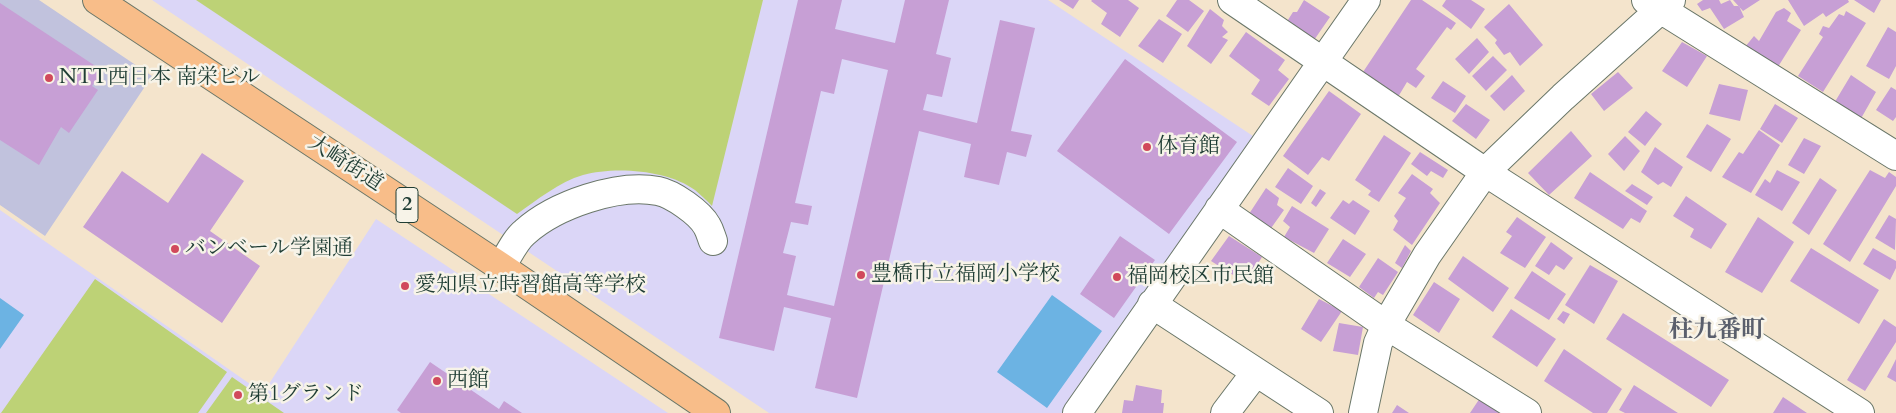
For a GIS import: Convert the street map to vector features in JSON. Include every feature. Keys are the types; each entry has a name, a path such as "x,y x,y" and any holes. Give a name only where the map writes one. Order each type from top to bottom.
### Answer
{"main road":[{"name":"大崎街道","path":"97,0 501,267 716,413"}],"street":[{"path":"1232,0 1485,172 1860,413"},
{"path":"1077,413 1366,0"},
{"path":"1363,413 1378,343 1386,324 1427,256 1485,172 1659,3 1896,156"},
{"path":"501,267 524,232 554,212 580,201 641,189 660,192 685,204 707,226 713,241"},
{"path":"1219,209 1386,324 1527,413"},
{"path":"1152,304 1319,413"},
{"path":"1225,413 1256,372"}],"shaded area":[{"path":"0,0 39,0 152,76 45,236 0,205"},
{"name":"豊橋市立福岡小学校","path":"152,0 1048,0 1253,136 1064,413 769,413"},
{"name":"愛知県立時習館高等学校","path":"0,210 263,393 376,219 668,413 0,413"}],"green space":[{"path":"196,0 763,0 712,206 695,190 671,178 641,172 610,171 583,175 565,182 517,214"},
{"path":"95,279 227,372 198,413 1,413"},
{"name":"第1グランド","path":"232,377 284,413 206,413"}],"water":[{"path":"1052,295 1102,331 1047,408 997,372"},
{"path":"0,298 24,315 0,349"}],"building":[{"path":"798,0 842,0 835,29 895,43 905,0 949,0 936,54 951,58 942,97 927,94 923,110 977,123 1000,20 1035,28 1011,131 1032,135 1026,157 1007,152 999,185 964,177 971,144 919,131 857,398 815,388 831,318 784,307 774,351 719,338","holes":["842,59 888,70 834,306 787,295 796,256 783,253 791,222 808,225 812,206 795,203 821,91 834,94"]},
{"path":"1059,0 1079,0 1073,9"},
{"path":"1092,0 1128,0 1139,8 1120,37 1101,24 1107,13"},
{"path":"1177,0 1189,0 1204,11 1188,32 1166,16"},
{"path":"1304,0 1330,17 1312,43 1286,23 1293,12 1297,12"},
{"path":"1411,0 1422,0 1456,23 1451,30 1447,27 1416,69 1425,76 1416,88 1407,82 1398,97 1363,72"},
{"path":"1446,0 1471,0 1485,9 1471,29 1442,6"},
{"path":"1703,0 1719,0 1721,4 1730,0 1734,6 1739,6 1744,17 1724,29 1710,8 1702,11 1697,4"},
{"path":"1733,0 1760,0 1743,11"},
{"path":"1788,0 1848,0 1849,2 1826,17 1823,13 1804,26"},
{"path":"1854,0 1881,0 1874,13"},
{"name":"NTT西日本 南栄ビル","path":"0,3 103,71 92,86 98,90 69,133 61,127 39,165 0,140"},
{"path":"1509,4 1543,45 1520,66 1510,52 1504,55 1495,43 1497,40 1484,27"},
{"path":"1784,8 1791,13 1787,21 1801,30 1776,70 1745,47 1754,36 1759,41 1776,12"},
{"path":"1210,9 1224,20 1222,26 1228,32 1222,37 1228,40 1211,64 1187,46"},
{"path":"1846,11 1866,23 1823,92 1798,76 1823,37 1819,34 1823,26 1829,28 1839,14 1844,16"},
{"path":"1159,19 1182,34 1163,63 1138,46"},
{"path":"1888,27 1896,32 1896,66 1889,79 1866,66"},
{"path":"1246,32 1285,60 1278,70 1289,79 1269,106 1251,94 1260,80 1229,56"},
{"path":"1477,38 1489,52 1469,74 1455,59"},
{"path":"1682,42 1707,56 1687,87 1662,71"},
{"path":"1493,56 1507,70 1486,91 1472,76"},
{"name":"体育館","path":"1125,59 1237,142 1169,234 1057,151"},
{"path":"1618,72 1633,88 1604,111 1591,94"},
{"path":"1512,75 1525,91 1504,111 1490,96"},
{"path":"1851,75 1876,92 1859,122 1833,105"},
{"path":"1443,81 1466,96 1455,113 1431,98"},
{"path":"1719,84 1748,90 1740,121 1709,114"},
{"path":"1891,87 1896,90 1896,117 1893,121 1876,110"},
{"path":"1329,91 1361,114 1329,161 1322,157 1308,175 1283,156"},
{"path":"1466,104 1490,120 1476,139 1452,121"},
{"path":"1775,104 1798,118 1782,143 1760,129"},
{"path":"1646,111 1662,124 1645,146 1628,132"},
{"path":"1707,124 1731,139 1711,172 1686,157"},
{"path":"1759,130 1780,145 1751,193 1722,177 1739,152 1743,154"},
{"path":"1571,131 1592,156 1549,195 1528,173"},
{"path":"1384,135 1411,153 1379,202 1368,195 1371,191 1355,180"},
{"path":"1625,136 1640,151 1624,171 1608,154"},
{"path":"1804,138 1821,146 1804,174 1788,165"},
{"path":"1655,147 1683,167 1671,187 1663,182 1658,185 1641,172"},
{"path":"1420,152 1448,170 1443,178 1431,171 1427,176 1411,164"},
{"name":"バンベール学園通","path":"202,153 244,181 210,231 260,266 222,323 83,227 122,171 168,203"},
{"path":"1288,168 1313,186 1301,204 1275,187"},
{"path":"1777,170 1800,182 1782,211 1755,195 1765,179 1770,183"},
{"path":"1870,170 1885,178 1889,172 1896,177 1896,186 1850,262 1823,244"},
{"path":"1590,172 1647,211 1640,223 1631,218 1623,229 1574,198"},
{"path":"1412,174 1433,189 1430,193 1440,203 1412,245 1393,230 1398,221 1394,216 1406,198 1398,193"},
{"path":"1820,178 1837,190 1809,235 1792,223"},
{"path":"1632,184 1653,197 1647,205 1625,191"},
{"path":"1266,188 1279,198 1277,205 1284,210 1269,231 1247,217"},
{"path":"1320,189 1326,193 1316,207 1311,203"},
{"path":"1686,196 1727,224 1711,249 1690,237 1694,229 1673,216"},
{"path":"1343,200 1349,204 1353,200 1370,211 1355,235 1330,218"},
{"path":"1292,206 1329,229 1314,253 1284,237 1290,227 1283,221"},
{"path":"1889,215 1896,219 1895,250 1875,238"},
{"path":"1517,217 1546,237 1525,268 1500,253 1512,236 1506,232"},
{"path":"1758,217 1794,242 1762,293 1725,272"},
{"name":"福岡校区市民館","path":"1120,236 1155,260 1114,318 1080,294"},
{"path":"1229,236 1262,257 1246,283 1211,261"},
{"path":"1343,239 1366,254 1350,277 1327,263"},
{"path":"1551,242 1573,258 1564,270 1556,265 1549,275 1535,266"},
{"path":"1405,245 1411,251 1402,268 1395,263"},
{"path":"1811,248 1879,290 1859,324 1790,281"},
{"path":"1873,248 1896,261 1896,268 1890,280 1863,264"},
{"path":"1463,256 1509,288 1493,312 1448,279"},
{"path":"1378,258 1398,272 1383,295 1378,292 1374,298 1359,287"},
{"path":"1590,265 1618,281 1594,324 1565,305"},
{"path":"1532,271 1566,294 1549,320 1514,298"},
{"path":"1434,282 1460,299 1439,333 1413,315"},
{"path":"1319,299 1342,311 1321,342 1301,329"},
{"path":"1511,309 1556,339 1537,367 1492,337"},
{"path":"1563,311 1570,314 1564,324 1557,319"},
{"path":"1623,313 1729,380 1711,407 1606,339"},
{"path":"1884,319 1896,327 1896,342 1865,391 1847,380"},
{"path":"1339,323 1363,327 1358,355 1333,351"},
{"path":"1564,349 1622,389 1607,413 1593,413 1544,381"},
{"path":"1896,359 1896,382 1887,377"},
{"name":"西館","path":"430,362 499,409 504,401 522,413 401,413 397,410"},
{"path":"1136,385 1162,390 1161,403 1164,403 1163,413 1122,413 1124,400 1133,401"},
{"path":"1634,385 1678,413 1625,413 1619,410"},
{"path":"1783,397 1807,413 1773,413"},
{"path":"1480,398 1503,413 1470,413"},
{"path":"1397,405 1409,413 1392,413"}],"place":[{"name":"NTT西日本 南栄ビル","path":"49,78"},
{"name":"体育館","path":"1147,147"},
{"name":"バンベール学園通","path":"175,249"},
{"name":"豊橋市立福岡小学校","path":"861,275"},
{"name":"福岡校区市民館","path":"1117,277"},
{"name":"愛知県立時習館高等学校","path":"405,286"},
{"name":"西館","path":"437,381"},
{"name":"第1グランド","path":"238,395"}],"district":[{"name":"柱九番町","path":"1717,331"}]}
